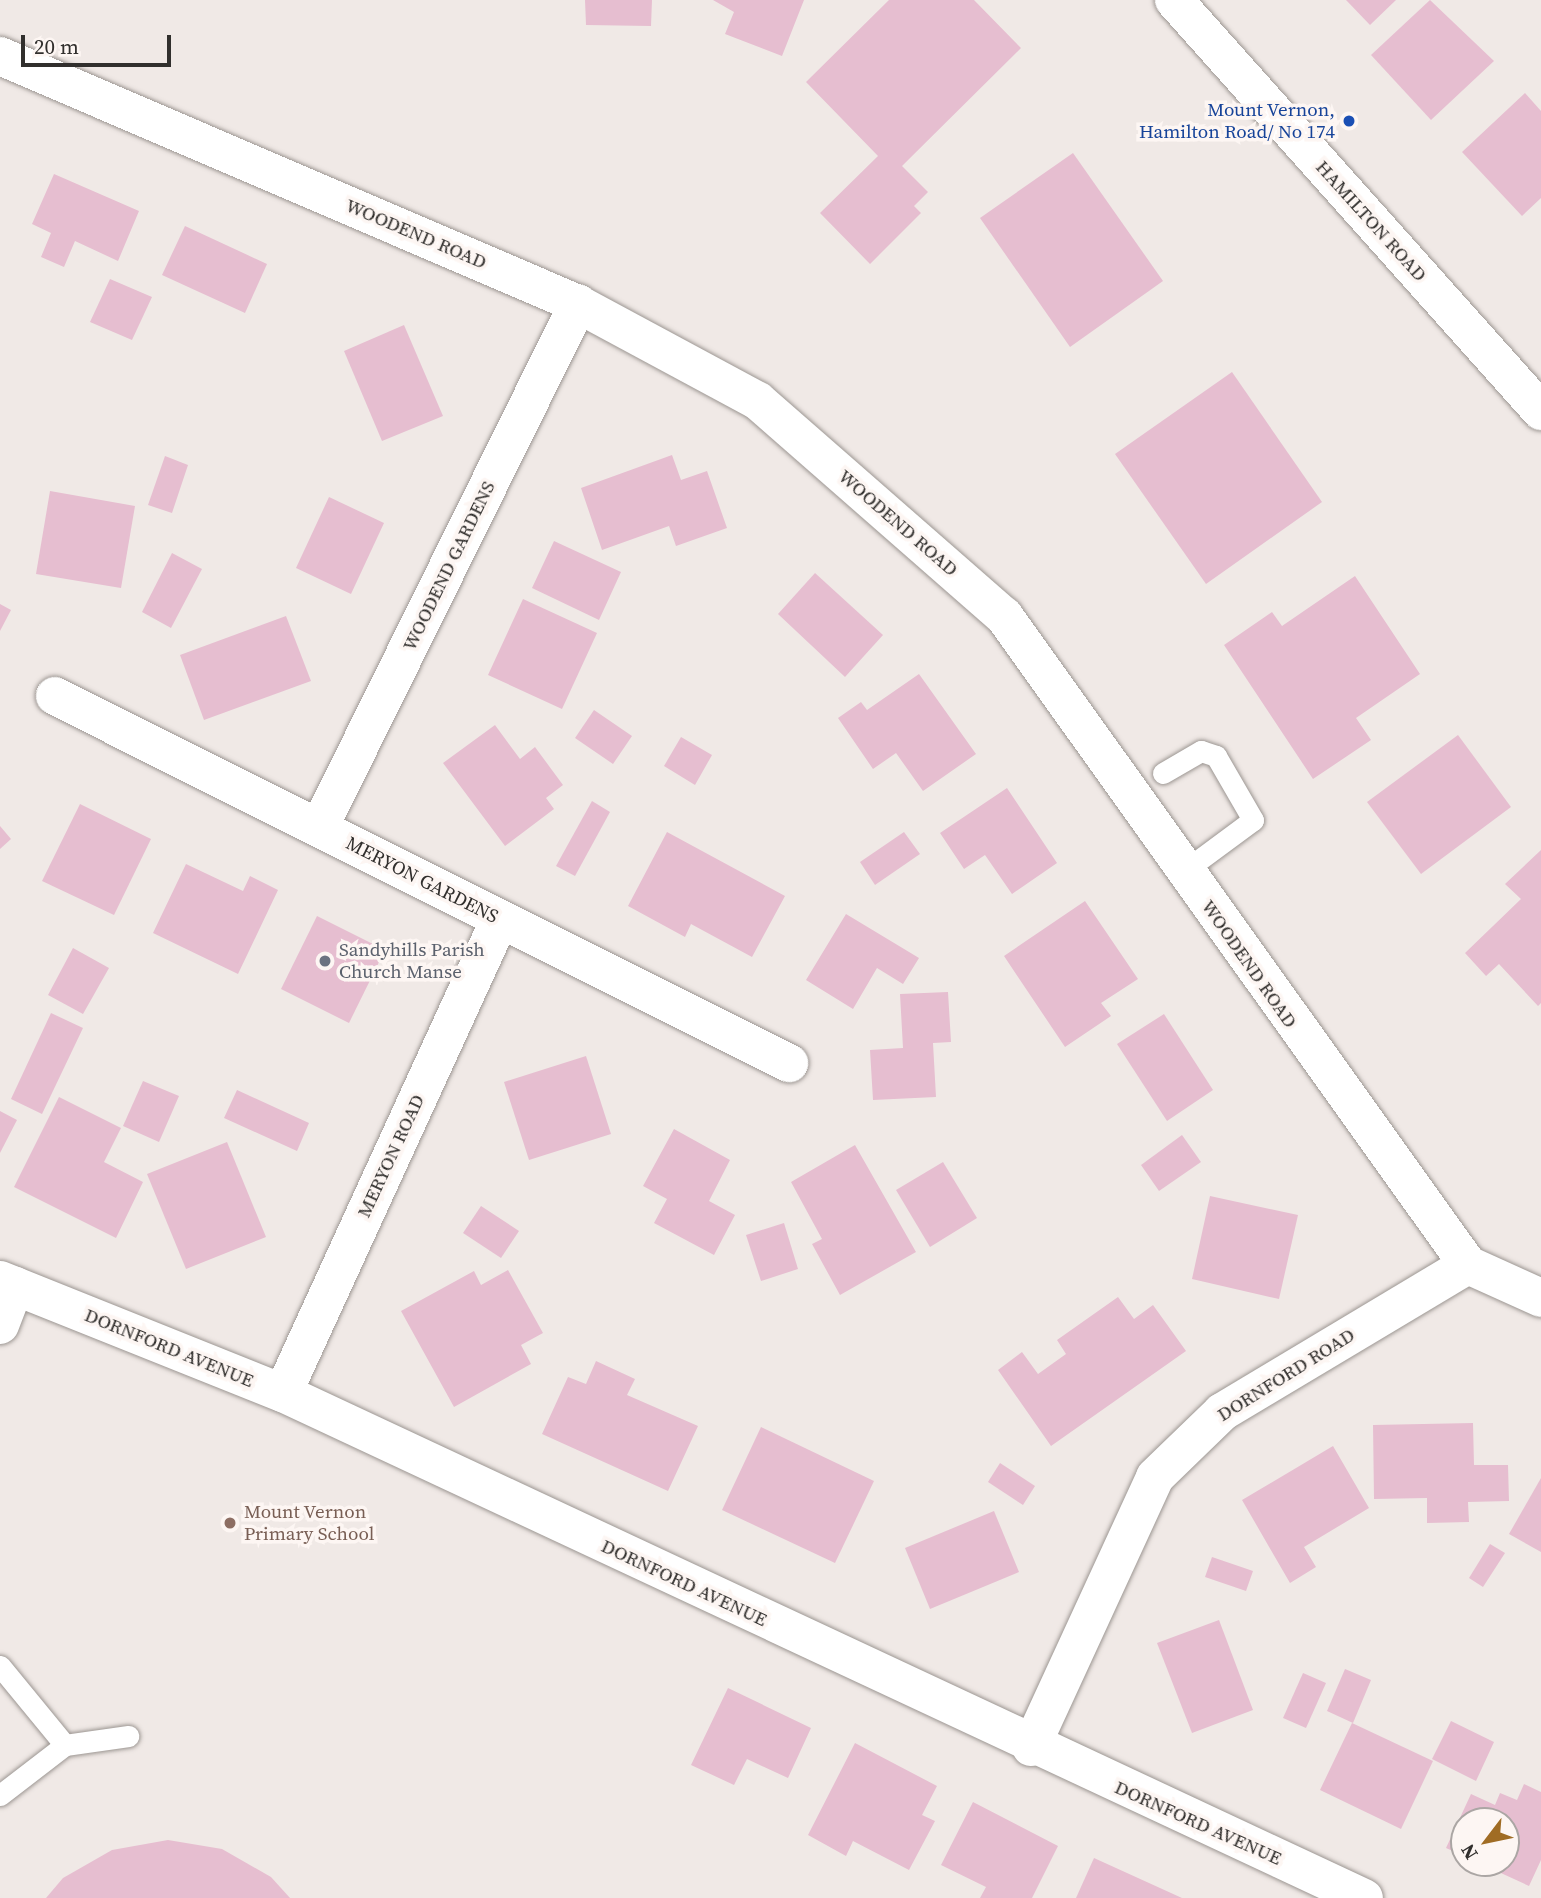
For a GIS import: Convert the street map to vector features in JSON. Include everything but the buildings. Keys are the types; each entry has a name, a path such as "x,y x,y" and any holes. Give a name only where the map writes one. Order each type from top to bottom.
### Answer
{"street":[{"name":"HAMILTON ROAD","path":"1174,0 1541,411"},
{"name":"WOODEND ROAD","path":"0,56 578,304 758,401 1004,616 1184,872 1468,1265 1541,1298"},
{"name":"WOODEND GARDENS","path":"319,828 578,304"},
{"name":"MERYON GARDENS","path":"55,696 789,1063"},
{"name":"MERYON ROAD","path":"283,1393 500,919"},
{"name":"DORNFORD ROAD","path":"1031,1747 1155,1477 1222,1412 1468,1265"},
{"name":"DORNFORD AVENUE","path":"7,1283 283,1393 1031,1747 1364,1898"},
{"path":"0,1325 7,1283"}],"lane":[{"path":"1163,773 1201,751 1216,756 1253,820 1184,872"},
{"path":"0,1667 65,1745"},
{"path":"0,1795 65,1745 128,1736"}],"place":[{"name":"Mount Vernon, Hamilton Road/ No 174","path":"1349,121"},
{"name":"Sandyhills Parish Church Manse","path":"325,961"},
{"name":"Mount Vernon Primary School","path":"230,1523"}]}
